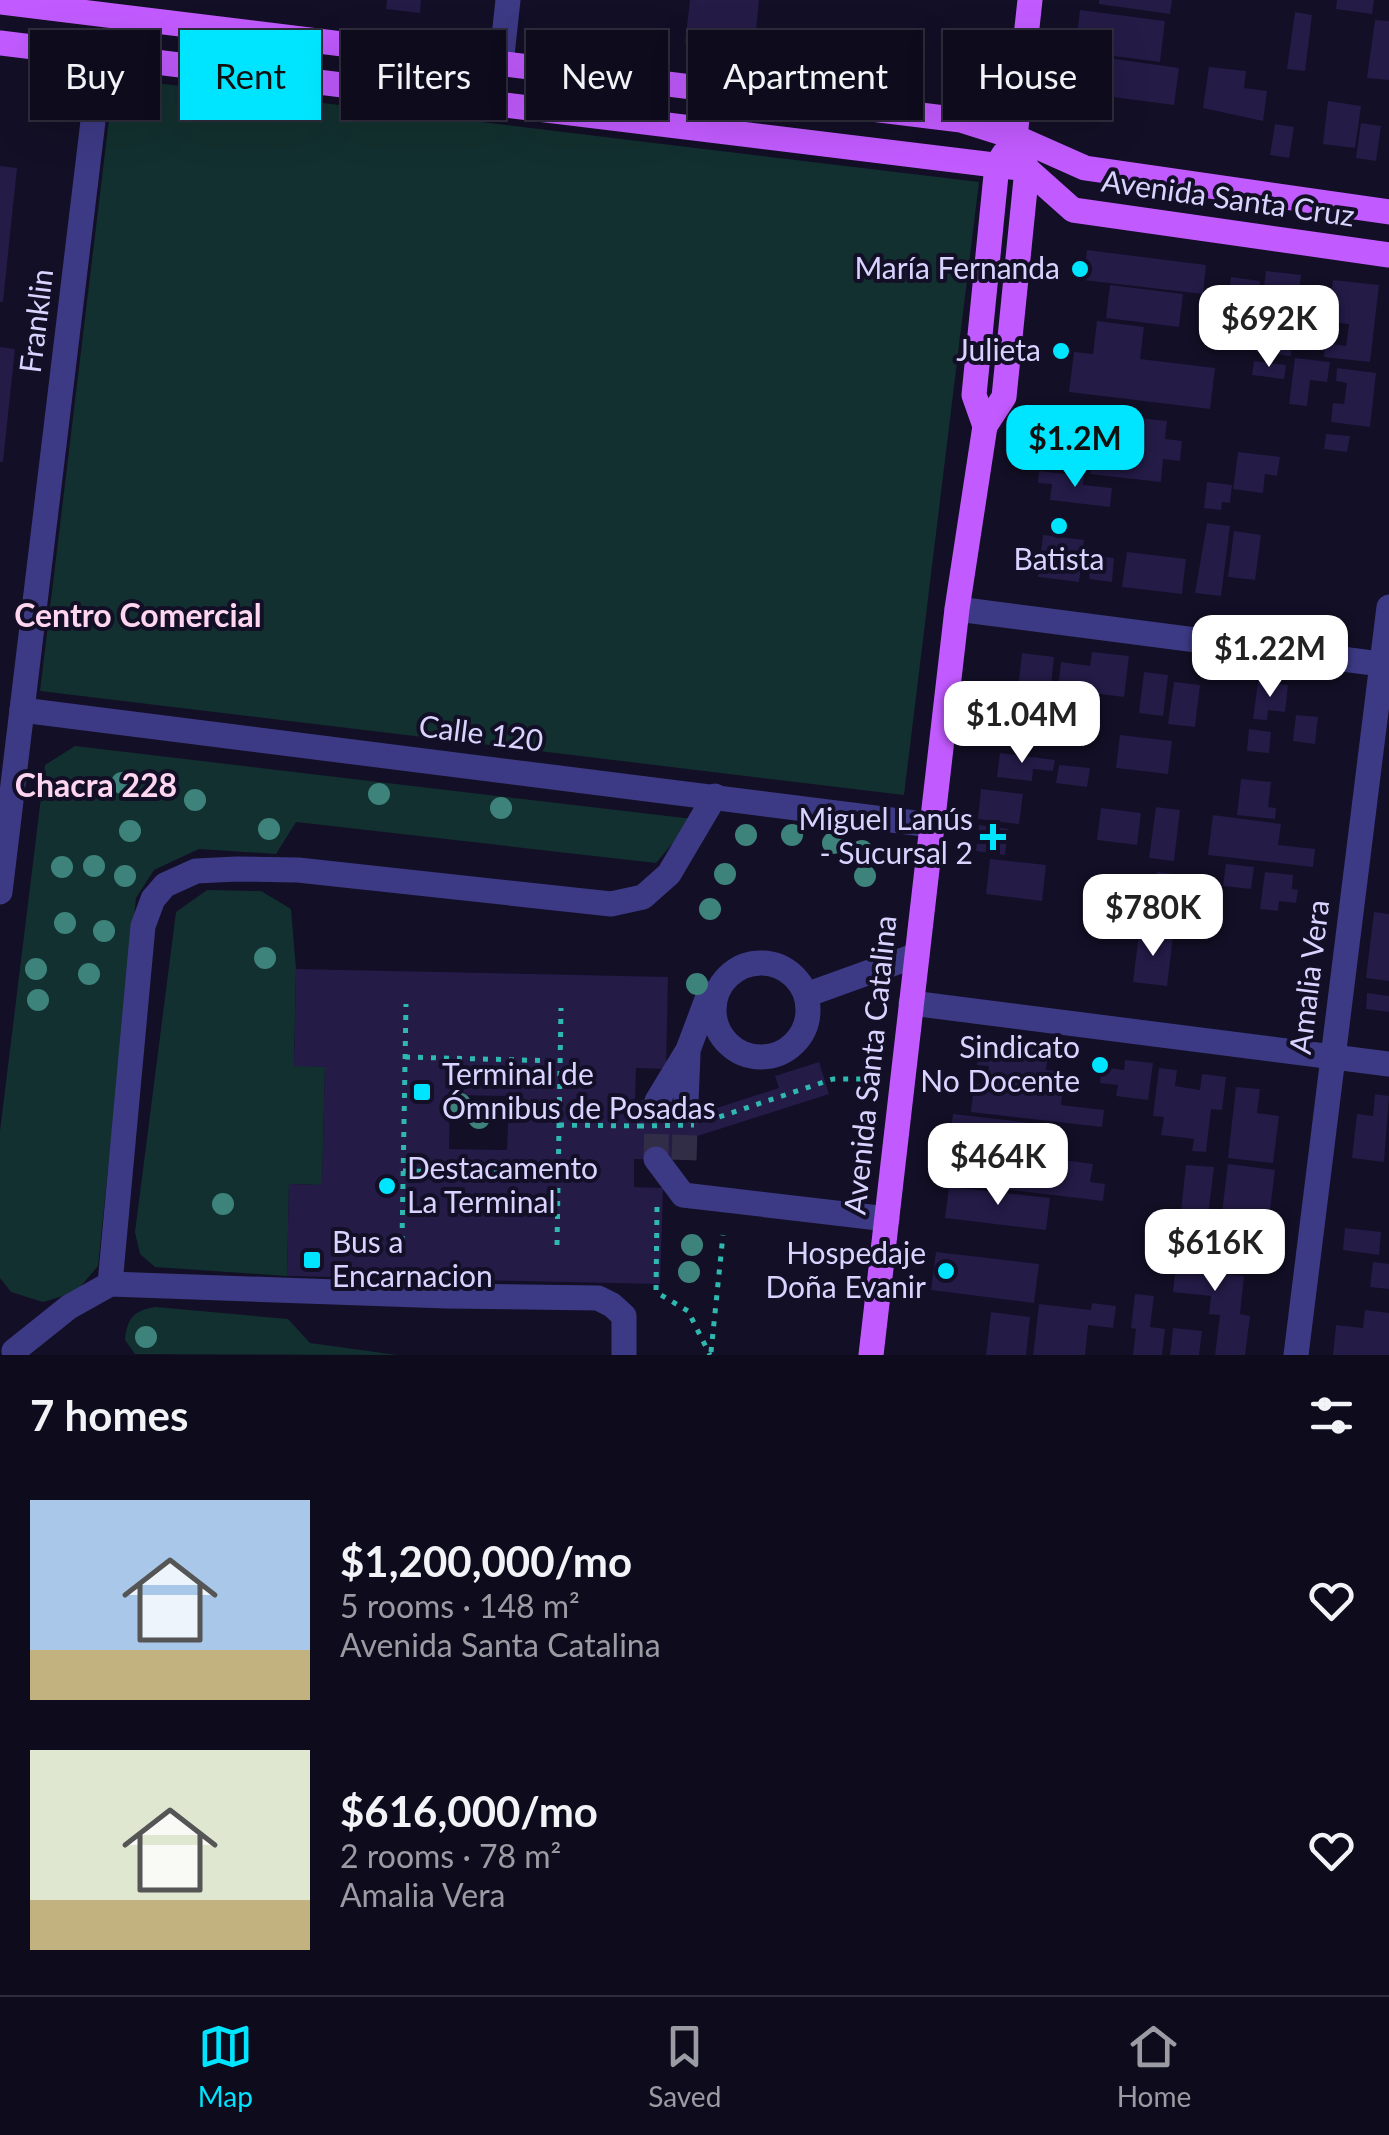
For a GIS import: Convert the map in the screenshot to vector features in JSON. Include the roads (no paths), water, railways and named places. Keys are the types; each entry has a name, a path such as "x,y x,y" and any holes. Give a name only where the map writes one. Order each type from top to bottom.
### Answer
{"main road":[{"name":"Avenida Santa Catalina","path":"870,1355 957,609 985,426 1004,397 1027,169 1015,137 1030,0"},
{"name":"Avenida Santa Cruz","path":"0,2 341,44"},
{"path":"0,43 30,47"},
{"path":"160,62 1027,169"},
{"name":"Avenida Santa Cruz","path":"506,65 961,120 1015,137 1085,168 1389,212"},
{"name":"Avenida Santa Catalina","path":"985,426 974,395 996,165 1015,137"},
{"name":"Avenida Santa Cruz","path":"1027,169 1073,210 1389,255"}],"street":[{"path":"505,30 508,0"},
{"name":"Franklin","path":"0,892 94,120"},
{"name":"Amalia Vera","path":"1296,1355 1386,664 1389,607"},
{"path":"957,609 1386,664"},
{"name":"Calle 120","path":"22,710 931,825"},
{"path":"110,1284 143,926 153,899 165,885 196,871 298,870 611,904 643,898 670,874 715,796"},
{"path":"806,995 916,954"},
{"path":"657,1100 688,1050 709,994 724,981 747,965 768,964 789,972 806,995 805,1027 797,1041 769,1056 752,1056 724,1041 713,1011 724,981"},
{"path":"911,1003 1389,1064"},
{"path":"688,1050 690,1113"},
{"path":"656,1159 683,1194 887,1219"},
{"path":"683,1194 684,1160"},
{"path":"14,1352 70,1307 110,1284 598,1298 612,1304 624,1316 624,1355"}],"tunnel":[{"path":"656,1159 657,1101"},
{"path":"684,1160 686,1101"}],"place":[{"name":"María Fernanda","path":"1080,269"},
{"name":"Julieta","path":"1061,351"},
{"name":"Batista","path":"1059,526"},
{"name":"Miguel Lanús - Sucursal 2","path":"993,837"},
{"name":"Sindicato No Docente","path":"1100,1065"},
{"name":"Terminal de Ómnibus de Posadas","path":"422,1092"},
{"name":"Destacamento La Terminal","path":"387,1186"},
{"name":"Bus a Encarnacion","path":"312,1260"},
{"name":"Hospedaje Doña Evanir","path":"946,1271"}],"district":[{"name":"Centro Comercial","path":"138,616"},
{"name":"Chacra 228","path":"96,786"}]}
